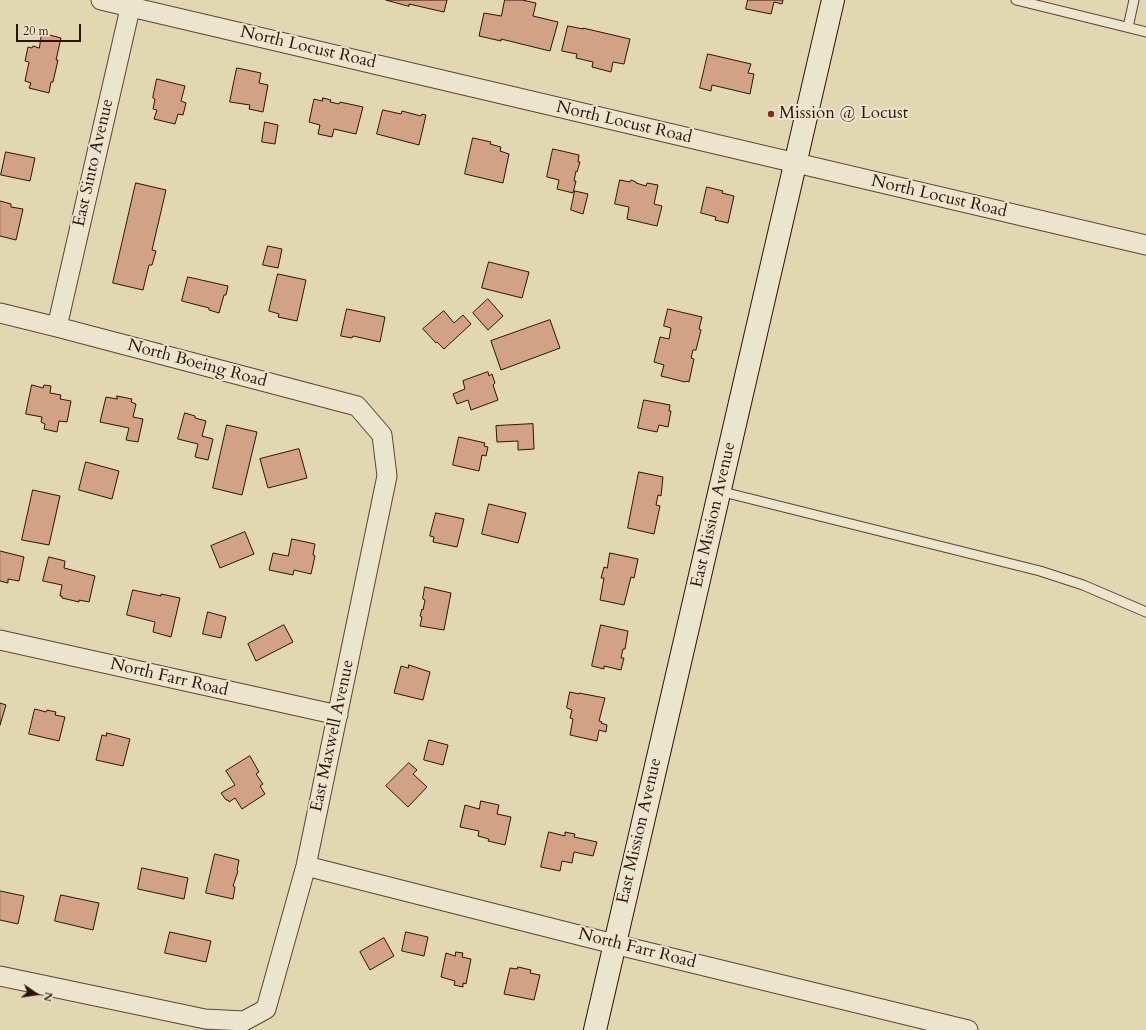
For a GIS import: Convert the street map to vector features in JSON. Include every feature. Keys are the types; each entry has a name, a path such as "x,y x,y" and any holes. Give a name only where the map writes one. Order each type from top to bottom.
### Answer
{"street":[{"name":"North Locust Road","path":"102,0 131,3 795,163 1146,245"},
{"name":"East Mission Avenue","path":"595,1030 833,0"},
{"name":"East Sinto Avenue","path":"57,327 131,3"},
{"name":"North Boeing Road","path":"0,313 357,406 382,435"},
{"name":"East Maxwell Avenue","path":"0,976 205,1019 244,1021 266,1009 306,866 387,476 382,435"},
{"name":"North Farr Road","path":"0,640 338,715"},
{"name":"North Farr Road","path":"306,866 614,944 968,1030"}],"lane":[{"path":"1016,0 1146,32"},
{"path":"1128,27 1134,0"},
{"path":"719,491 1040,571 1083,585 1146,612"}],"building":[{"path":"386,0 447,0 444,12 409,4 409,6"},
{"path":"505,0 522,0 536,3 533,16 558,22 550,51 501,39 501,41 479,36 484,13 501,16"},
{"path":"748,0 783,0 782,4 774,2 771,14 746,9"},
{"path":"568,26 630,39 624,64 613,62 611,72 592,67 593,62 576,58 577,54 562,51"},
{"path":"42,33 61,38 56,60 58,60 49,93 29,88 31,83 25,81 29,62 25,61 28,47 32,48 33,46 39,48"},
{"path":"708,54 751,64 748,73 754,74 750,94 712,85 711,91 700,88"},
{"path":"237,68 261,73 259,83 268,85 263,112 249,109 250,105 230,102"},
{"path":"157,79 185,86 181,101 186,103 183,115 178,114 175,124 154,119 157,110 153,109 155,99 153,98"},
{"path":"323,98 331,100 330,102 339,104 340,102 363,107 356,134 334,129 332,137 318,134 320,125 309,122 314,99 322,101"},
{"path":"383,110 401,114 402,111 421,116 422,114 426,115 419,145 377,134"},
{"path":"265,122 278,125 275,144 262,142"},
{"path":"473,138 491,142 490,144 501,147 500,151 509,154 503,183 465,174"},
{"path":"553,149 579,155 578,162 580,162 577,172 576,171 574,181 576,181 573,193 557,189 559,180 547,177"},
{"path":"6,152 35,158 30,181 1,175"},
{"path":"620,180 630,182 631,180 646,186 647,183 658,185 654,204 662,206 657,226 627,219 629,207 615,204"},
{"path":"136,183 166,190 152,250 156,251 152,265 149,265 143,290 113,283"},
{"path":"707,187 723,191 722,193 734,196 728,223 715,220 716,217 701,213"},
{"path":"575,191 588,194 583,214 571,210"},
{"path":"0,201 11,204 11,207 23,209 16,240 0,236"},
{"path":"268,246 282,249 278,268 263,265"},
{"path":"489,262 529,272 522,298 482,288"},
{"path":"278,274 306,280 297,321 278,317 279,314 269,311"},
{"path":"188,277 228,286 219,313 209,310 209,308 182,301"},
{"path":"488,299 503,316 488,330 473,313"},
{"path":"347,309 385,317 380,342 353,336 352,338 341,336"},
{"path":"668,309 702,317 699,329 701,330 696,350 693,350 691,358 694,359 689,382 661,376 664,365 654,362 660,337 669,339 671,328 664,326"},
{"path":"444,311 454,323 463,315 471,324 444,349 423,329"},
{"path":"550,320 560,348 501,370 491,341"},
{"path":"488,372 489,376 492,374 495,383 493,385 498,400 471,410 468,400 457,404 453,394 465,389 463,381"},
{"path":"32,385 43,388 44,385 51,386 50,393 61,395 60,399 71,401 67,422 59,421 57,432 44,429 45,424 41,422 42,417 26,414"},
{"path":"117,396 132,399 131,402 136,404 133,417 143,419 138,442 126,440 129,428 100,422 106,397 117,399"},
{"path":"644,400 670,405 669,411 671,411 668,427 659,425 657,432 638,428"},
{"path":"185,413 206,421 202,436 213,439 208,460 195,457 198,444 178,439"},
{"path":"533,424 534,449 518,450 518,441 497,442 496,426"},
{"path":"227,425 257,432 242,495 213,488"},
{"path":"459,437 485,443 484,446 488,447 486,456 482,455 479,471 453,465"},
{"path":"299,449 307,478 268,488 260,459"},
{"path":"86,462 119,471 112,499 79,490"},
{"path":"639,472 663,477 661,496 658,495 656,505 660,506 654,534 628,528"},
{"path":"33,490 60,496 49,545 22,540"},
{"path":"489,504 526,513 518,543 482,534"},
{"path":"436,513 464,519 457,547 433,542 434,537 430,536"},
{"path":"245,532 254,554 220,568 211,546"},
{"path":"292,539 315,544 313,555 315,556 311,574 294,570 293,575 269,570 273,553 288,556"},
{"path":"0,551 24,557 19,581 8,579 8,583 0,581"},
{"path":"610,553 638,559 634,578 631,577 624,605 600,600 604,578 601,578 604,567 607,568"},
{"path":"49,557 65,561 64,568 95,576 89,602 79,600 79,602 62,598 62,596 60,596 62,585 43,581"},
{"path":"425,587 451,593 444,630 420,626 422,617 420,616 425,600 423,599"},
{"path":"133,590 161,596 161,594 180,598 171,637 153,632 155,622 127,615"},
{"path":"208,612 226,617 221,638 203,634"},
{"path":"284,625 293,642 256,661 248,644"},
{"path":"601,625 628,631 625,649 623,649 621,658 624,658 621,670 604,666 604,669 592,666"},
{"path":"409,665 430,672 423,700 394,693 401,666 408,668"},
{"path":"570,692 605,698 599,721 607,725 606,732 599,730 597,741 570,735 573,719 570,718 572,710 567,708"},
{"path":"0,703 6,705 0,725"},
{"path":"35,709 46,712 47,710 56,712 55,715 65,717 59,741 29,734"},
{"path":"107,733 130,739 123,766 96,760 102,735 106,736"},
{"path":"429,740 448,745 443,765 424,760"},
{"path":"250,756 259,772 256,774 263,784 260,786 265,794 242,809 235,798 229,802 221,793 235,785 226,771"},
{"path":"409,763 417,770 413,774 427,787 408,807 386,786"},
{"path":"481,801 499,805 497,814 511,817 505,845 488,841 489,839 478,836 479,831 460,827 465,805 479,809"},
{"path":"549,832 565,836 565,832 575,834 574,837 597,842 593,856 574,852 572,863 562,861 560,871 541,867"},
{"path":"215,854 239,860 238,871 233,886 235,887 233,899 206,893"},
{"path":"142,868 188,878 184,899 138,889"},
{"path":"0,891 24,896 18,924 0,920"},
{"path":"61,895 99,903 93,930 55,921"},
{"path":"170,932 211,941 206,962 165,953"},
{"path":"406,932 428,937 424,956 402,951"},
{"path":"384,938 394,956 370,970 360,952"},
{"path":"456,952 463,953 462,957 471,959 466,984 463,983 463,987 454,985 455,981 441,977 446,953 455,956"},
{"path":"518,967 531,970 530,973 540,975 534,1000 504,994 510,968 517,969"}],"place":[{"name":"Mission @ Locust","path":"771,114"}]}
